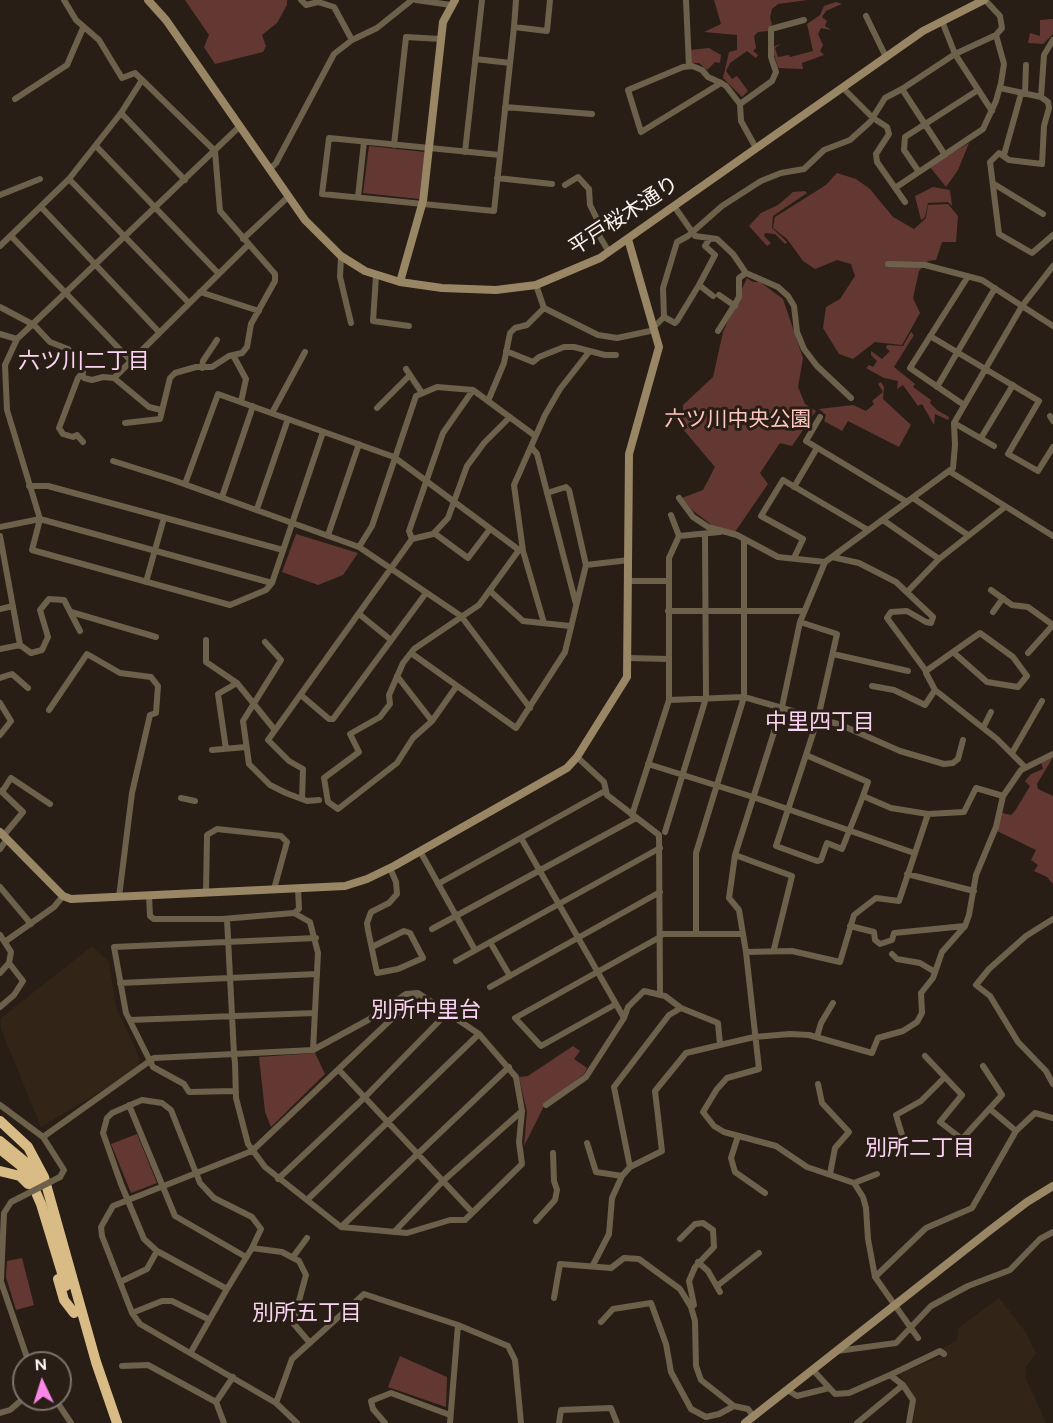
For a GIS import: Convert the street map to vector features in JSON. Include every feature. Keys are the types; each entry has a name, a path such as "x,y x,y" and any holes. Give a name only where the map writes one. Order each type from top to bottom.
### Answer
{"highway":[{"path":"0,1121 28,1147 37,1161 46,1203 110,1423"},
{"path":"0,1141 29,1165 46,1203"},
{"path":"0,1149 20,1165 46,1203"},
{"path":"0,1171 20,1176 46,1203"},
{"path":"78,1312 117,1423"}],"street":[{"path":"64,0 83,28 99,40 122,78 135,73 215,151 220,211 275,274 275,281 251,324 247,347 234,357 229,356 212,367 175,373 170,378 168,394 158,420 125,423"},
{"name":"平戸桜木通り","path":"147,0 166,20 289,196 320,236 341,255 376,276 400,282 469,290 508,289 536,285 580,268 609,252 886,57 970,3 985,0"},
{"path":"302,0 306,5 318,2 334,7 352,40"},
{"path":"270,169 276,163 334,54 352,40 377,28 414,0 453,3 443,22 422,204 400,282"},
{"path":"465,152 482,0"},
{"path":"500,155 329,138 322,194 494,211 514,27 516,0"},
{"path":"514,27 547,31 549,0"},
{"path":"686,0 689,66"},
{"path":"536,285 544,308 598,335 617,338 655,328 664,317 663,288 677,242 692,233 722,206 761,181 781,173 804,169 824,150 859,134 873,118 885,98 955,54 996,35 1002,28 1000,16 985,0"},
{"path":"866,16 886,57"},
{"path":"740,104 772,81 776,72 771,57 771,29 804,20"},
{"path":"942,21 955,54 992,111"},
{"path":"15,99 67,65 83,28"},
{"path":"895,188 983,129 1000,88 1004,64 996,35"},
{"path":"394,145 406,37 441,39"},
{"path":"1041,97 1044,55 1053,40"},
{"path":"475,59 510,63"},
{"path":"1004,155 1023,94 1026,65"},
{"path":"721,84 641,132 628,90 689,66 702,70 708,77 721,84 740,104 741,121 756,148"},
{"path":"0,246 42,208 69,179 121,113 142,80"},
{"path":"843,88 889,131 876,154 877,162 905,202"},
{"path":"1000,88 1041,97 1048,102 1049,108 1044,126 1042,164 1009,160 999,153 990,162 999,234 1032,253 1053,235"},
{"path":"902,89 945,156"},
{"path":"919,172 904,150 905,136 978,90"},
{"path":"505,106 592,114"},
{"path":"121,113 185,180"},
{"path":"239,127 17,339 5,365 7,410 40,519 32,550 230,605 266,590 272,583 323,432"},
{"path":"358,198 364,142"},
{"path":"96,146 219,274"},
{"path":"565,185 578,177 589,189 590,205 600,237 609,252"},
{"path":"497,178 552,184"},
{"path":"0,195 40,179"},
{"path":"69,179 189,303"},
{"path":"994,184 1043,214"},
{"path":"243,239 289,196"},
{"path":"675,206 692,233 696,236 717,239 733,254 746,273 778,287 788,296 794,306 797,332 804,349 817,366 851,398"},
{"path":"42,208 159,332"},
{"path":"11,236 130,360"},
{"path":"664,317 675,323 699,285 714,255 705,246 710,238"},
{"path":"4,835 63,896 86,899 354,884 390,868 563,770 577,757 626,681 630,581 629,454 658,354 655,328 628,239"},
{"path":"114,378 248,245"},
{"path":"341,255 340,277 351,323"},
{"path":"888,264 925,265 967,278 982,280 1052,322"},
{"path":"918,1338 876,1277 868,1239 866,1208 863,1197 854,1183 807,1167 776,1146 738,1136 714,1126 703,1112 717,1089 727,1078 759,1070 760,1062 754,1037 746,952 739,910 729,898 735,855 782,707 800,622 825,562 954,466 954,423 1022,306 1053,266"},
{"path":"718,331 735,306 739,297 739,278 746,273"},
{"path":"376,276 373,321 409,326"},
{"path":"964,405 910,368 967,278"},
{"path":"699,285 735,306"},
{"path":"937,387 995,288"},
{"path":"200,292 259,311"},
{"path":"0,307 34,325 50,342 68,349 77,360 84,378 92,380 103,376 114,378 149,407 161,410"},
{"path":"488,401 504,363 510,333 515,328 527,325 544,308"},
{"path":"0,334 17,339"},
{"path":"930,336 1040,401 1008,454 1038,471 1053,447"},
{"path":"202,368 203,361 217,339"},
{"path":"506,351 533,362 538,357 564,347 574,346 589,352 616,355"},
{"path":"272,413 305,352"},
{"path":"544,623 521,550 513,491 521,467 532,448 534,435 560,388 589,352"},
{"path":"234,357 246,379 241,402"},
{"path":"406,369 422,393"},
{"path":"83,372 78,378 59,428 63,434 73,437 77,435 83,442"},
{"path":"377,408 410,375"},
{"path":"981,438 1013,386"},
{"path":"359,547 372,526 416,396 437,387 473,390 534,435"},
{"path":"412,539 409,531 443,433 473,390"},
{"path":"184,484 218,394 394,457 521,550"},
{"path":"222,497 254,406"},
{"path":"302,799 303,769 289,761 268,740 274,729 302,696 412,539 434,533 448,518 467,466 484,443 510,417"},
{"path":"820,417 806,441 968,535"},
{"path":"256,509 288,419"},
{"path":"954,423 994,446"},
{"path":"328,535 359,444"},
{"path":"532,448 537,454 576,604"},
{"path":"794,487 817,448"},
{"path":"113,461 292,521 359,547 461,616 530,708"},
{"path":"949,471 1053,536"},
{"path":"794,558 803,540 761,516 783,480 868,530"},
{"path":"29,486 48,486 283,550"},
{"path":"411,653 516,728 565,652 586,565 569,490 566,488 547,493"},
{"path":"679,498 700,523 744,539 778,557 825,562"},
{"path":"907,592 939,559 1005,507"},
{"path":"432,929 540,872 634,816 669,700 669,558 679,536 671,515"},
{"path":"146,582 164,518"},
{"path":"0,527 40,519 272,583"},
{"path":"883,520 939,559"},
{"path":"434,533 468,558 490,529"},
{"path":"679,536 721,532"},
{"path":"660,995 662,840 706,698 705,534"},
{"path":"0,536 3,569 20,645 31,653 36,653 47,644 48,637 40,610 43,603 56,598 64,600 80,631"},
{"path":"696,933 696,853 744,697 744,539"},
{"path":"456,687 432,722 413,738 398,763 338,809 328,802 324,778 358,752 350,734 380,717 390,704 389,695 411,653 479,604 521,550"},
{"path":"832,558 859,563 896,582 934,621 926,622 907,611 888,614 888,622 926,671 935,690 983,728 1025,767"},
{"path":"586,565 629,560"},
{"path":"630,581 669,581"},
{"path":"991,590 1012,605 1028,607 1053,625 1028,653"},
{"path":"490,591 523,621 570,626"},
{"path":"302,696 329,719 333,719 426,593"},
{"path":"993,612 1003,598"},
{"path":"0,609 13,606"},
{"path":"668,611 804,611"},
{"path":"70,612 156,637"},
{"path":"359,614 391,640"},
{"path":"800,622 837,634 818,718 776,846 817,861 821,860 827,843 842,849 851,831 868,782 806,755"},
{"path":"926,671 953,652 980,633 1013,657 1027,675 1018,687 987,682 953,652"},
{"path":"206,640 207,662 237,683 274,729"},
{"path":"266,642 281,660 243,721 249,765 270,785 302,799 319,800"},
{"path":"0,649 20,645"},
{"path":"49,710 87,654 120,673 151,677 158,686 156,713 150,714 132,793 119,897"},
{"path":"833,654 908,671"},
{"path":"628,658 669,659"},
{"path":"0,678 12,674 28,688"},
{"path":"397,676 432,722"},
{"path":"226,748 218,694 237,683"},
{"path":"872,686 894,690 925,705 935,690"},
{"path":"669,700 744,697 866,734 900,751 944,764 953,763 958,759 963,740"},
{"path":"1012,753 1042,701"},
{"path":"0,703 11,721 0,735"},
{"path":"983,728 991,712"},
{"path":"212,750 246,747"},
{"path":"593,1265 609,1234 612,1198 622,1176 630,1167 662,1151 652,1089 686,1053 754,1037 801,1034 872,1053 878,1038 903,1031 917,1022 922,1013 921,993 935,972 948,942 965,926 971,911 976,875 996,827 1003,796 1025,767 1053,754"},
{"path":"577,757 604,782 605,791 659,835 662,840"},
{"path":"648,764 753,796 914,853"},
{"path":"0,849 4,835 23,812 1,791 12,778 50,804"},
{"path":"863,796 891,808 928,814 964,812 976,788 1003,796"},
{"path":"438,884 605,791"},
{"path":"181,798 195,801"},
{"path":"746,952 774,949 840,962 854,915 876,898 899,901 928,814"},
{"path":"206,892 207,835 217,829 281,836 287,842 274,889"},
{"path":"521,838 624,1018"},
{"path":"456,961 559,904 662,840"},
{"path":"420,851 475,950"},
{"path":"735,855 792,876 774,949"},
{"path":"372,947 404,931 410,933 423,958 398,969 377,973 372,947 368,917 397,894 396,882 390,868"},
{"path":"907,874 974,891"},
{"path":"0,887 31,924"},
{"path":"294,913 298,909 298,888"},
{"path":"490,987 660,892"},
{"path":"149,895 150,916 154,919 227,919 294,913 310,922 316,938 317,974 313,1050"},
{"path":"6,941 54,907 63,896"},
{"path":"43,1137 154,1058 234,1054 313,1050 368,1020 406,994 418,993 478,1035 516,1077 522,1111 519,1142 522,1164 465,1220 441,1222 413,1232 340,1227 278,1179 252,1151 241,1124 235,1091 234,1054 227,919"},
{"path":"1053,919 1026,936 989,969 976,985 990,996 1018,1042 1046,1071 1053,1084"},
{"path":"850,926 874,932 875,940 880,944 892,940 894,933 965,926"},
{"path":"616,1004 541,1046 514,1018 660,935 743,934"},
{"path":"0,935 11,952 9,963 0,973"},
{"path":"235,1091 189,1092 184,1084 153,1067 148,1061 144,1045 123,1004 114,947 316,938"},
{"path":"490,942 510,976"},
{"path":"892,954 897,959 920,963 935,972"},
{"path":"0,1007 14,995 23,981 9,963"},
{"path":"120,983 317,974"},
{"path":"546,1105 586,1077 624,1018 628,1007 644,991 660,995 681,1008 718,1023 720,1046"},
{"path":"297,1423 276,1403 140,1324 132,1313 102,1236 101,1227 113,1206 252,1151 418,993"},
{"path":"817,1038 821,1023 833,1003"},
{"path":"630,1167 614,1087 669,1015 681,1008"},
{"path":"278,1179 364,1098 448,1012"},
{"path":"130,1020 315,1013"},
{"path":"307,1200 478,1035"},
{"path":"925,1056 962,1095 940,1122 962,1139 1002,1095 983,1066"},
{"path":"340,1227 418,1156 509,1067"},
{"path":"339,1070 472,1212"},
{"path":"888,1149 900,1145 903,1138 896,1115 921,1101 945,1077"},
{"path":"818,1084 822,1103 849,1132 835,1148 830,1174"},
{"path":"191,1352 208,1319 260,1235 258,1222 214,1198 200,1183 171,1110 153,1100 129,1105 107,1118 103,1133 104,1141 144,1239 158,1251 226,1289"},
{"path":"0,1105 43,1137 64,1170 64,1174 60,1177 11,1202 4,1213 1,1279 25,1351"},
{"path":"129,1105 175,1215 246,1257"},
{"path":"990,1108 1017,1131"},
{"path":"394,1232 443,1181 522,1111"},
{"path":"876,1277 926,1228 972,1208 1017,1131 1035,1113 1053,1118"},
{"path":"738,1136 731,1158 735,1172 765,1193"},
{"path":"587,1143 597,1172 622,1176"},
{"path":"536,1221 555,1200 557,1190 554,1181 553,1153"},
{"path":"854,1183 877,1174"},
{"path":"554,1298 560,1264 611,1268 624,1258 639,1259 680,1288 691,1307 695,1321 696,1366 701,1380 734,1406 748,1409 751,1421 1027,1202 1052,1189"},
{"path":"680,1239 695,1224 703,1223 713,1230 714,1247 698,1262 689,1281 694,1305 691,1307"},
{"path":"837,1351 890,1346 931,1306 968,1286 1010,1270 1040,1239 1053,1232"},
{"path":"293,1257 307,1239"},
{"path":"252,1248 282,1252 299,1261 306,1275 293,1323 310,1343"},
{"path":"120,1282 147,1269 158,1251"},
{"path":"698,1262 708,1271 719,1289 759,1253"},
{"path":"276,1403 292,1359 364,1294 458,1325 508,1346 515,1360 521,1423"},
{"path":"132,1313 162,1301 172,1301 208,1319"},
{"path":"601,1322 613,1309 651,1303 666,1344 671,1372 691,1408 706,1417 719,1414 734,1406"},
{"path":"450,1423 458,1325"},
{"path":"813,1370 835,1394 849,1393 940,1351 944,1354"},
{"path":"122,1366 148,1365 216,1402 224,1423"},
{"path":"890,1375 903,1385 913,1400 909,1423"},
{"path":"216,1402 233,1377"},
{"path":"857,1423 903,1385"},
{"path":"789,1391 797,1396 829,1388"},
{"path":"385,1423 371,1401 391,1393 450,1415"},
{"path":"560,1423 561,1410 611,1408 617,1423"}],"shaded area":[{"path":"92,946 109,962 116,1007 139,1056 138,1069 41,1127 1,1029 1,1018"},
{"path":"999,1298 1025,1331 1036,1353 1026,1367 1025,1377 1046,1423 913,1423 916,1401 900,1374 944,1355 943,1348 957,1340 958,1328"}],"green space":[{"path":"185,0 287,0 287,5 277,23 262,35 266,46 263,52 215,64 204,47 209,35"},
{"path":"714,0 808,0 778,4 772,9 770,18 772,24 768,31 758,32 754,36 756,48 753,51 758,55 756,58 747,51 730,63 726,71 732,79 737,76 748,91 742,97 723,78 729,52 737,50 737,35 704,32 721,24"},
{"path":"836,2 842,4 826,11 822,17 827,21 825,26 831,30 821,28 818,34 823,45 820,51 824,55 802,63 803,69 778,68 772,47 781,44 775,48 778,57 789,55 790,57 813,51 807,24 820,15 824,6"},
{"path":"1053,19 1053,34 1043,44 1028,43 1030,33 1040,36 1040,20"},
{"path":"709,48 721,55 720,63 715,62 707,70 699,63 691,63 691,50"},
{"path":"969,143 958,170 946,187 930,167"},
{"path":"369,146 425,152 419,199 363,193"},
{"name":"六ツ川中央公園","path":"837,173 856,179 870,189 893,217 914,229 926,218 928,205 948,204 958,216 956,242 942,242 936,260 928,261 919,271 913,298 920,313 902,345 875,342 853,359 839,354 823,328 826,307 840,299 855,276 851,264 837,260 815,269 803,261 787,239 773,228 775,217 826,185"},
{"path":"933,187 950,190 952,206 948,202 928,203 925,217 921,220 915,196"},
{"path":"805,191 807,193 773,216 772,228 787,242 785,244 775,234 765,233 764,236 771,243 767,246 749,226 761,213 778,205 793,192"},
{"name":"六ツ川中央公園","path":"747,278 753,282 760,282 783,299 803,358 798,387 805,404 816,411 792,446 780,443 760,473 768,484 735,532 713,526 692,510 682,498 703,490 715,467 682,428 683,405 713,377 723,332"},
{"path":"911,332 914,335 894,367 915,384 913,387 931,400 930,403 937,410 949,417 948,420 935,414 934,425 922,404 918,406 903,385 897,389 898,381 884,378 866,368 869,365 873,367 877,361 871,355 871,351 882,359 890,351 886,348 887,345 903,346"},
{"path":"881,382 884,387 883,399 911,425 899,447 848,421 842,431 824,421 826,415 819,409 853,405 866,411 874,404 872,401 883,392 878,384"},
{"path":"296,534 358,553 343,575 318,585 282,572"},
{"path":"1053,757 1037,784 1038,789 1053,796 1053,884 1047,877 1034,871 1038,865 1031,860 1036,850 997,831 1002,813 1011,815 1030,786 1025,781 1031,774 1043,769 1041,762"},
{"path":"573,1046 580,1051 574,1059 587,1068 584,1074 545,1104 524,1146 527,1112 519,1077 528,1076"},
{"path":"315,1053 325,1074 271,1127 265,1112 259,1057"},
{"path":"137,1134 157,1183 131,1193 111,1144"},
{"path":"22,1258 34,1305 16,1310 6,1277 7,1261"},
{"path":"400,1356 447,1377 446,1407 388,1387"}],"district":[{"name":"六ツ川二丁目","path":"84,362"},
{"name":"中里四丁目","path":"820,723"},
{"name":"別所中里台","path":"426,1011"},
{"name":"別所二丁目","path":"920,1149"},
{"name":"別所五丁目","path":"307,1314"}]}
